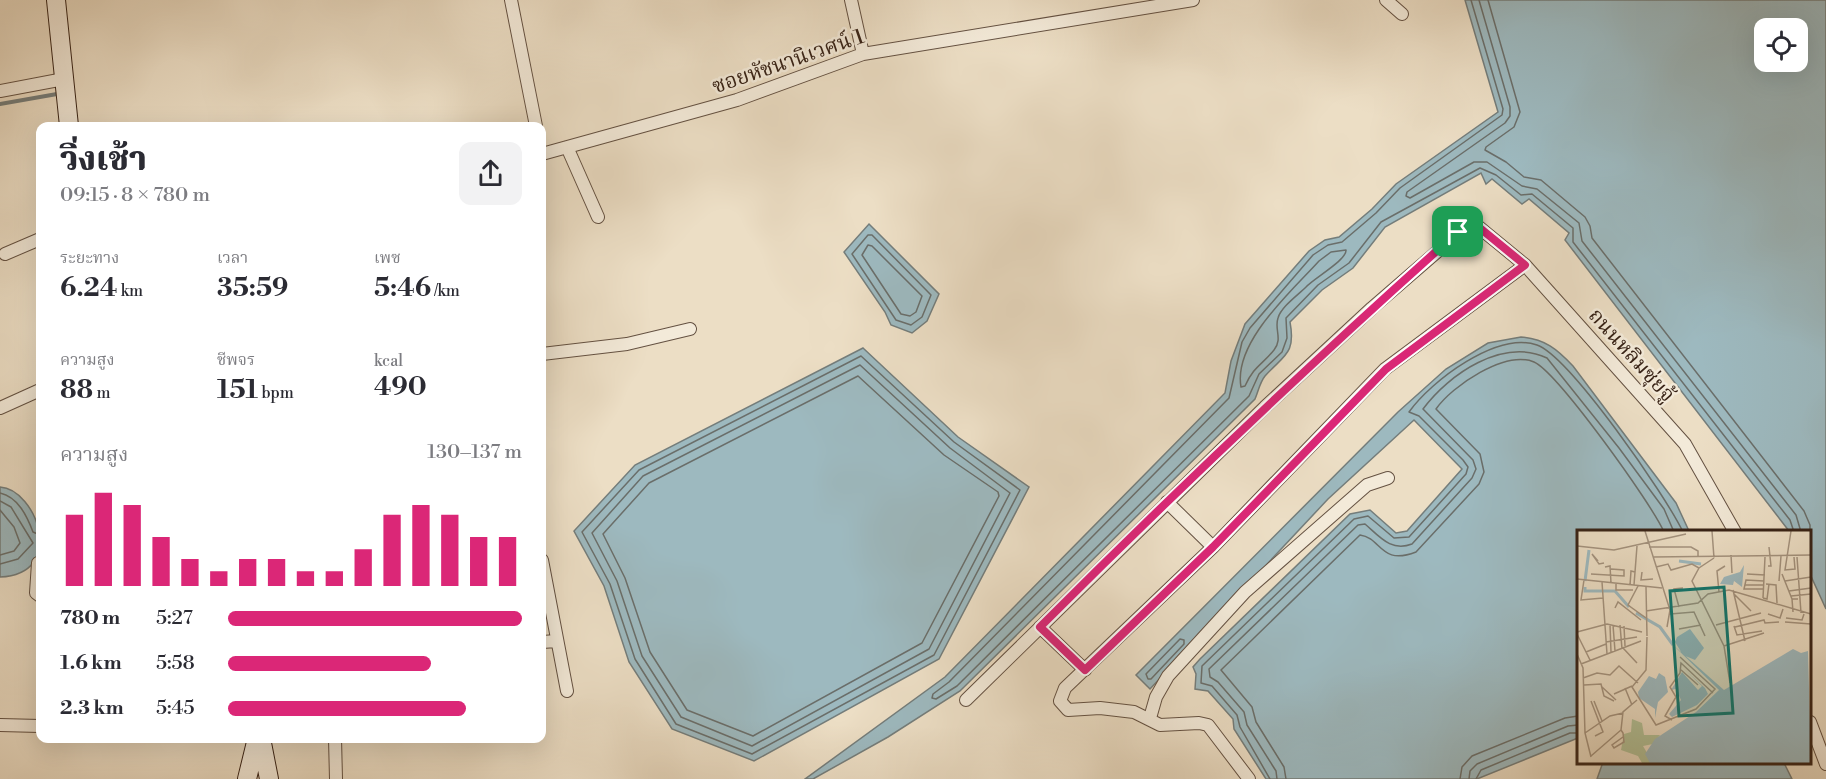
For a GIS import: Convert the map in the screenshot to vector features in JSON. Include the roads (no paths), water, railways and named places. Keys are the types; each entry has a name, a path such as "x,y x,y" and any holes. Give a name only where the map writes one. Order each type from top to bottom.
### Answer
{"street":[{"path":"56,0 69,122"},
{"path":"511,0 535,122"},
{"path":"851,0 863,54"},
{"name":"ซอยหัชนานิเวศน์ 1","path":"546,152 737,100 863,54 1193,0"},
{"path":"1386,0 1402,14"},
{"path":"0,91 64,79"},
{"path":"567,147 598,217"},
{"name":"ถนนหลิมซุ่ยจู้","path":"1167,502 1372,308 1458,232 1475,224 1525,265 1685,444 1734,530"},
{"path":"5,254 36,241"},
{"path":"1249,779 1208,725 1199,723 1160,725 1134,712 1100,708 1068,710 1060,701 1065,688 1213,547 1386,369 1525,265"},
{"path":"546,354 627,344 690,329"},
{"path":"0,408 36,392"},
{"path":"1150,718 1156,697 1168,676 1245,592 1367,485 1388,478"},
{"path":"966,700 1167,502 1213,547"},
{"path":"546,582 567,691"},
{"path":"1040,627 1085,670"},
{"path":"546,642 557,641"},
{"path":"0,724 36,726"},
{"path":"1811,727 1826,764"},
{"path":"247,779 258,743"},
{"path":"260,743 269,779"},
{"path":"335,743 336,779"}],"water":[{"path":"1465,0 1826,0 1826,609 1811,576 1811,530 1788,530 1565,240 1569,233 1529,199 1522,204 1492,179 1486,184 1481,173 1385,227 1353,268 1322,290 1290,322 1290,348 1263,378 1255,399 960,691 888,737 813,779 805,779 945,677 1225,393 1231,361 1245,324 1309,251 1325,240 1339,237 1372,209 1396,184 1498,112"},
{"path":"869,224 939,294 927,321 912,333 891,325 885,312 844,252"},
{"path":"1521,337 1537,340 1562,355 1573,366 1676,503 1689,530 1577,530 1577,738 1477,779 1266,779 1234,729 1233,719 1208,691 1195,689 1196,674 1193,667 1350,514 1370,510 1396,533 1407,531 1462,469 1414,420 1328,499 1150,689 1136,675 1398,412 1446,369 1488,343"},
{"path":"863,348 958,437 1029,487 939,659 754,761 672,729 629,662 604,586 574,531 635,465"},
{"path":"0,487 13,491 25,501 34,516 36,556 34,562 21,572 0,577"},
{"path":"1602,764 1784,764 1792,779 1597,779"}],"waterway":[{"path":"0,104 57,94"}]}
